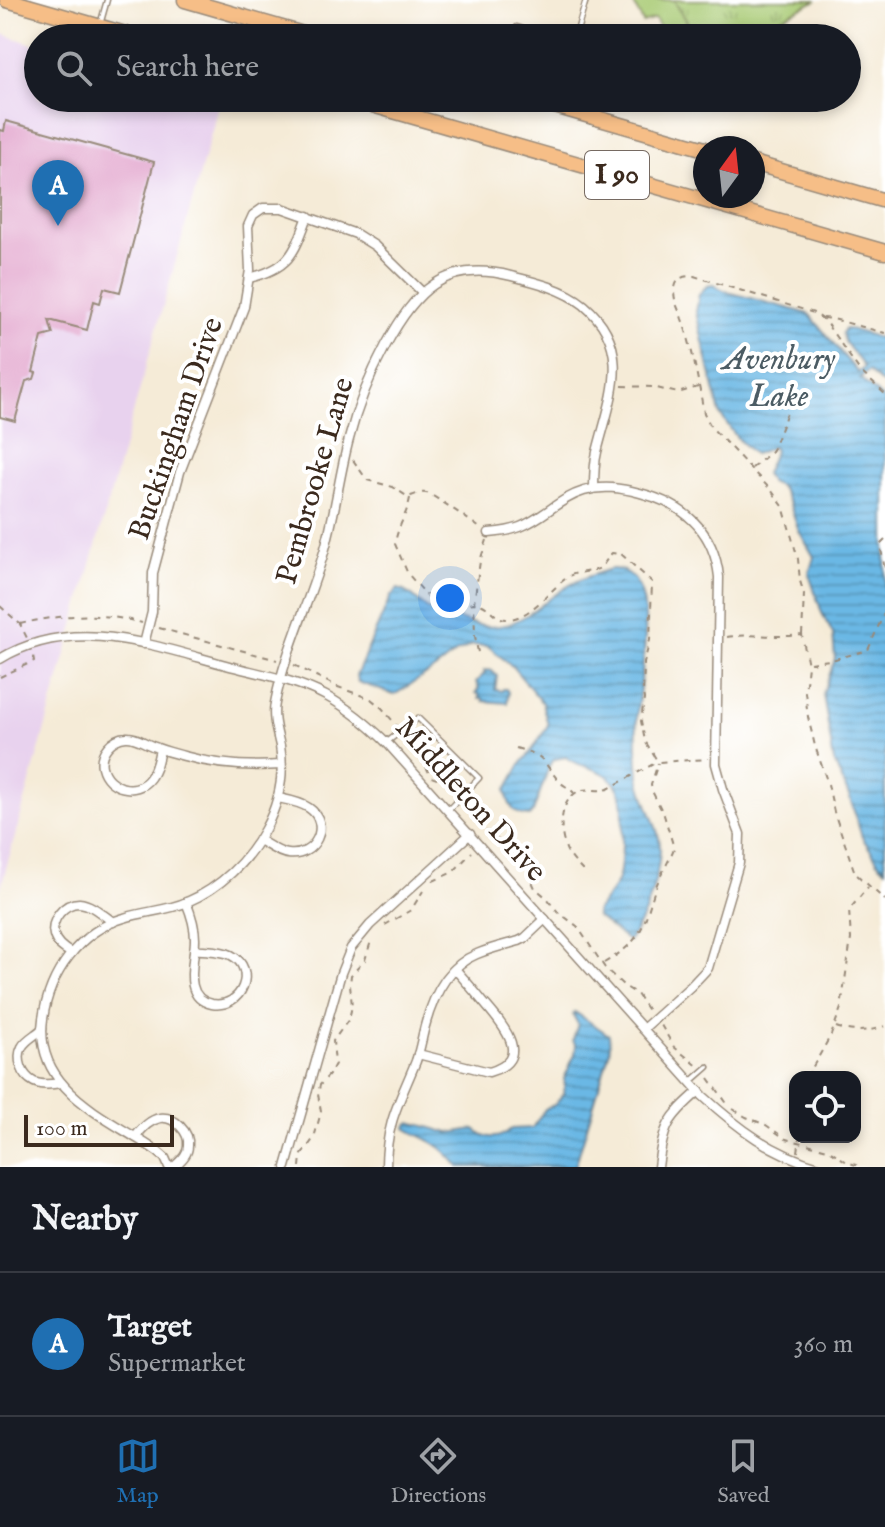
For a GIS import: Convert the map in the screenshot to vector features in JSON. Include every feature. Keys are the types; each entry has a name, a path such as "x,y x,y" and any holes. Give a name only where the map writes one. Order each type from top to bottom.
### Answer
{"highway":[{"path":"7,0 89,24"},
{"path":"185,0 268,24"},
{"name":"I 90","path":"397,112 885,252"},
{"name":"I 90","path":"576,112 693,146"},
{"path":"765,166 885,201"}],"street":[{"name":"Buckingham Drive","path":"144,644 152,612 153,573 180,472 242,315 249,278 248,226 253,215 263,208 282,208 365,239 422,292"},
{"path":"249,278 272,272 287,260 294,252 308,216"},
{"name":"Pembrooke Lane","path":"278,798 281,765 274,710 298,625 325,548 345,455 359,406 379,358 405,313 422,292 446,278 481,271 508,275 561,291 588,309 603,328 614,356 615,385 596,460 594,488"},
{"path":"489,533 521,527 573,495 594,488 617,488 653,496 685,512 710,544 718,567 715,759 740,834 739,863 708,968 643,1029"},
{"name":"Middleton Drive","path":"3,658 56,639 109,637 282,680 306,687 337,702 387,742 699,1091 734,1125 771,1148 819,1167"},
{"path":"0,647 3,658"},
{"path":"160,749 151,777 135,787 115,785 102,766 107,747 123,737 211,762 281,765"},
{"path":"135,1137 142,1128 161,1118 175,1121 186,1135 188,1146 185,1155 172,1167 165,1158 71,1095 47,1057 42,1029 51,987 71,953 94,932 123,918 169,909 186,902 204,893 238,867 259,840 278,798 308,807 319,825 312,848 290,855 259,840"},
{"path":"286,1167 346,958 359,936 470,834"},
{"path":"186,902 194,922 192,986 196,993 207,1003 223,1005 240,995 245,981 238,960 229,954 194,949"},
{"path":"71,953 60,945 54,934 55,921 61,910 81,903 113,922"},
{"path":"386,1167 390,1126 439,988 455,969 476,954 525,938 545,919"},
{"path":"418,1054 489,1072 502,1066 512,1053 507,1030 455,969"},
{"path":"42,1029 23,1045 19,1058 21,1065 27,1077 36,1083 61,1083"},
{"path":"658,1167 668,1121 699,1091"}],"lane":[{"path":"100,24 107,0"},
{"path":"579,24 586,0"},
{"path":"387,742 418,718 479,778 448,810"},
{"path":"691,1082 708,1067"}],"path":[{"path":"884,899 858,878 852,869 812,735 805,692 808,663 802,635 804,594 785,512 779,499 711,427 704,413 689,340 675,298 677,281 681,277 694,276 814,313 822,318 860,371 885,394"},
{"path":"822,318 885,333"},
{"path":"615,385 652,387 678,393 699,387"},
{"path":"751,469 769,454 779,437 788,410"},
{"path":"345,455 372,483 387,485 410,497 430,493 489,533 480,561 474,603 479,658"},
{"path":"410,497 395,544 408,574 426,596 441,605 482,603 498,617 516,617 549,596 572,575 601,567 612,553 621,554 652,582 650,640 644,663 641,721 645,741 658,762 652,791 664,815 674,848 640,932 631,946 603,965"},
{"path":"885,540 880,545 885,569"},
{"path":"0,606 20,624 34,661 0,677"},
{"path":"808,663 868,650 885,611"},
{"path":"718,638 802,635"},
{"path":"516,748 539,755 575,794"},
{"path":"583,871 567,851 561,829 563,814 575,794 587,789 602,792 658,762 715,759"},
{"path":"429,883 453,872 478,844"},
{"path":"810,1071 835,1027 846,988 851,939 849,910 868,886"},
{"path":"381,928 411,910 424,888"},
{"path":"300,1167 301,1156 314,1138 321,1112 320,1085 335,1064 333,1041 349,1019 351,975 365,960 374,934"},
{"path":"835,1027 857,1032 885,1026"}],"shaded area":[{"path":"0,33 24,41 24,112 217,112 0,890"}],"green space":[{"path":"632,0 674,0 687,24 658,24 655,19 643,23"},
{"path":"674,0 817,0 770,24 689,24"}],"water":[{"name":"Avenbury Lake","path":"713,285 809,314 858,373 864,367 842,333 846,329 853,330 885,340 885,386 868,371 860,378 885,401 885,869 862,837 834,762 823,694 835,659 833,634 822,613 809,574 814,557 798,529 781,487 770,482 765,474 775,450 773,447 754,454 738,439 720,414 696,312 699,294 707,286"},
{"path":"611,569 628,573 639,586 644,605 644,654 637,714 638,760 641,784 660,843 650,899 628,941 597,917 596,912 615,885 620,870 623,805 621,794 610,778 566,757 555,759 550,764 529,816 515,812 509,801 506,791 548,725 542,703 512,666 488,646 472,645 394,695 358,682 356,676 391,596 398,589 438,616 494,627 518,620 570,585"},
{"path":"488,670 497,676 495,690 506,689 508,692 507,703 483,701 476,693 479,688 476,682"},
{"path":"575,1012 609,1035 610,1050 575,1167 459,1167 439,1146 406,1128 411,1122 449,1133 475,1129 493,1137 511,1129 532,1128 545,1109 554,1105 564,1094 564,1079 575,1054 573,1040 578,1024 573,1015"}],"building":[{"path":"6,121 154,162 120,292 104,288 100,303 94,301 87,330 49,320 53,334 42,337 33,372 36,373 34,379 26,381 15,421 0,417 0,130 4,131"}],"place":[{"name":"Target","path":"58,226"}]}
